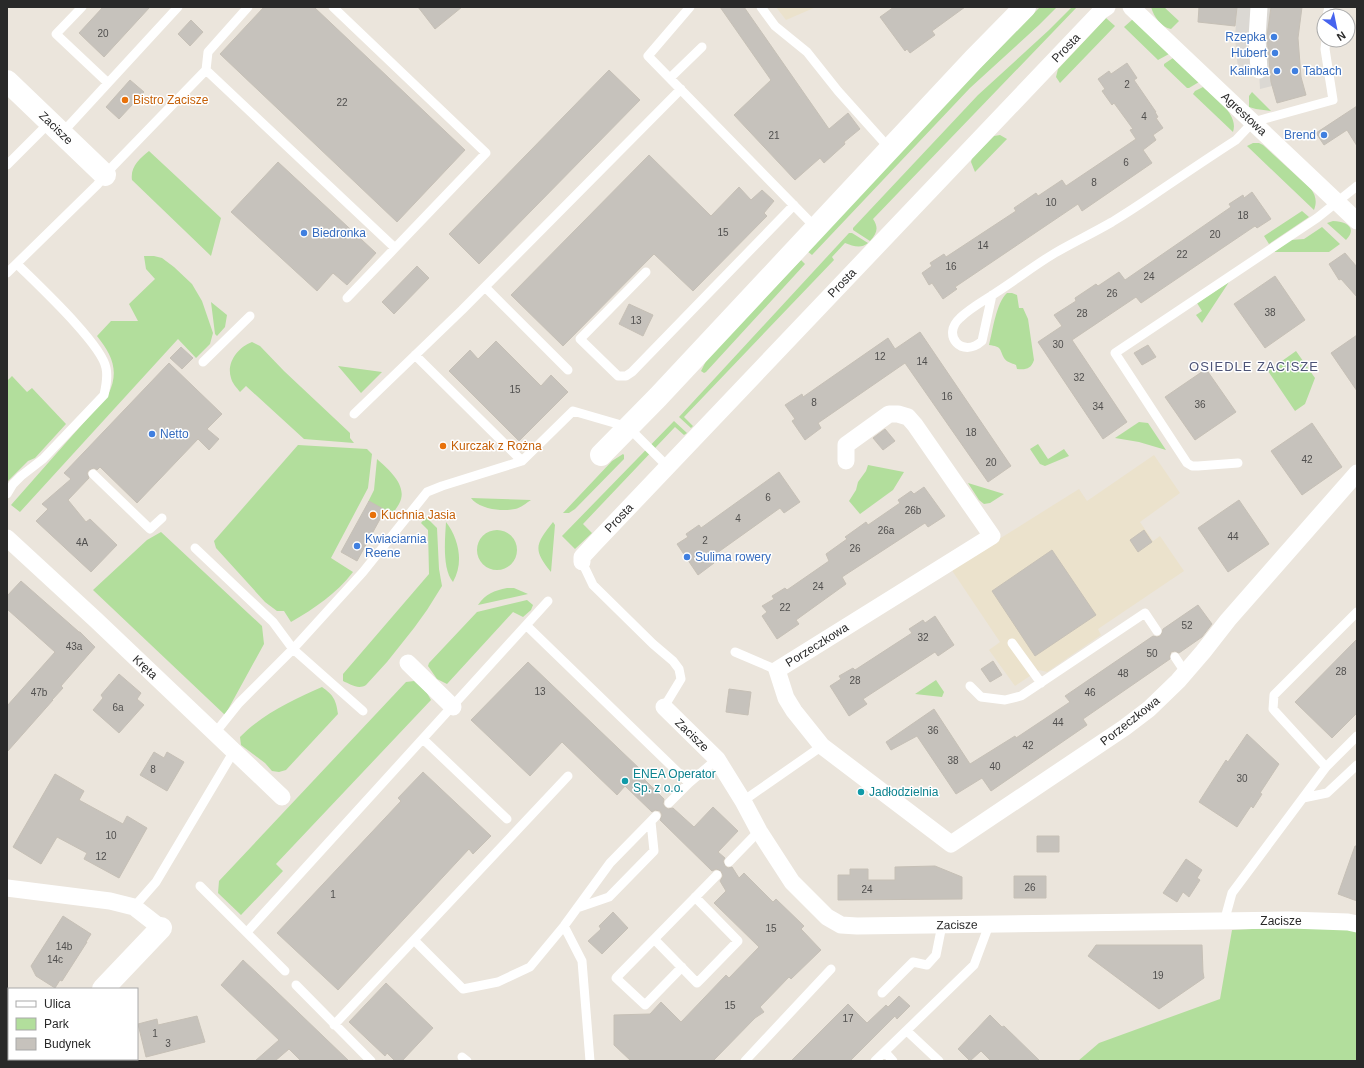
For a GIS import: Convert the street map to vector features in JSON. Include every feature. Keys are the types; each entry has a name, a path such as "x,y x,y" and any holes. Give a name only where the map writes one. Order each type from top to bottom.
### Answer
{"street":[{"path":"601,455 1025,7"},
{"name":"Prosta","path":"582,562 582,557 1101,10 1107,7"},
{"name":"Agrestowa","path":"1131,7 1357,222"},
{"path":"1258,70 1257,38 1259,7"},
{"name":"Zacisze","path":"7,81 105,175"},
{"name":"Porzeczkowa","path":"846,461 846,445 889,414 898,414 908,418 992,536 777,670 786,698 794,711 822,746 951,844 1124,728 1149,709 1203,652 1228,620 1357,473"},
{"name":"Kręta","path":"7,538 96,620 282,797"},
{"path":"408,662 453,707"},
{"name":"Zacisze","path":"664,707 717,759 743,801 759,831 792,882 827,917 842,925 988,925 1290,920 1348,922 1357,924"},
{"path":"7,888 110,901 134,907 161,928 104,988"}],"lane":[{"path":"82,7 56,34 108,83"},
{"path":"7,165 56,127 108,83 178,7"},
{"path":"7,273 96,185 206,70 208,52 248,7"},
{"path":"333,7 486,153 347,298"},
{"path":"690,7 648,56 816,228"},
{"path":"761,7 775,26 807,52 838,91 890,149"},
{"path":"670,78 702,47"},
{"path":"992,295 982,341 976,346 970,348 963,348 958,345 952,335 953,325 960,317 992,295 1055,253 1125,214 1236,140 1253,122 1333,100 1325,48"},
{"path":"206,70 396,248"},
{"path":"354,414 485,287 681,89"},
{"path":"1238,463 1192,466 1187,462 1114,353 1317,218 1357,186"},
{"path":"646,272 580,339 618,376 626,376 632,372 794,205"},
{"path":"7,494 20,476 44,459 104,395 106,382 106,368 98,351 76,324 17,264"},
{"path":"485,287 568,370"},
{"path":"203,362 250,316"},
{"path":"415,355 522,461"},
{"path":"215,733 239,703 364,572 427,492 522,461 572,411 628,427 668,467"},
{"path":"93,474 150,529 162,518"},
{"path":"196,548 273,622 292,649 363,711"},
{"path":"582,562 593,586 653,644 673,661 679,669 681,679 664,707"},
{"path":"247,932 527,626 548,601"},
{"path":"1326,767 1273,709 1274,695 1357,612"},
{"path":"970,686 981,697 1005,700 1021,696 1145,613 1157,631"},
{"path":"527,626 689,783"},
{"path":"1012,643 1041,683"},
{"path":"735,652 777,670"},
{"path":"1175,657 1185,672"},
{"path":"1224,922 1232,893 1326,767 1357,736"},
{"path":"423,739 507,819"},
{"path":"743,801 822,746"},
{"path":"134,907 156,882 234,751"},
{"path":"669,804 689,783 717,759"},
{"path":"1303,798 1327,793 1357,764"},
{"path":"334,1024 568,776"},
{"path":"414,940 463,988 498,982 530,967 564,926 610,862 654,819 654,851 609,896 577,908"},
{"path":"729,862 759,831"},
{"path":"682,967 644,1004 616,978 716,875"},
{"path":"200,886 285,971"},
{"path":"654,940 697,983 738,941 695,897"},
{"path":"882,993 913,962 927,965 936,954 942,925"},
{"path":"875,1061 974,965 988,925"},
{"path":"564,926 582,961 590,1061"},
{"path":"745,1061 831,969"},
{"path":"296,985 370,1061"},
{"path":"907,1031 939,1061"},
{"path":"885,1052 893,1061"}],"shaded area":[{"path":"776,7 816,7 786,20"},
{"path":"1237,7 1271,7 1267,36 1272,86 1260,89 1259,72 1251,67 1238,69 1235,38"},
{"path":"1154,455 1180,493 1140,522 1153,541 1160,536 1184,571 1098,629 1101,635 1047,672 1039,670 1015,686 989,650 1000,642 951,569 1079,489 1087,501"}],"green space":[{"path":"1040,7 1057,7 970,88 812,255 807,251 945,104"},
{"path":"1072,7 1077,7 873,219 877,228 870,241 853,230 853,228 978,95"},
{"path":"1151,7 1164,7 1179,21 1171,29 1167,28 1158,21"},
{"path":"1106,18 1115,26 1060,83 1056,77 1058,69"},
{"path":"1133,19 1169,54 1158,60 1124,27"},
{"path":"1173,58 1199,82 1187,88 1164,66 1164,64"},
{"path":"1203,87 1225,107 1233,119 1233,132 1193,94 1195,91"},
{"path":"1252,92 1271,111 1249,107 1249,96"},
{"path":"1000,135 1007,139 975,172 971,162 972,158 994,136"},
{"path":"1253,143 1263,145 1311,189 1316,199 1314,210 1247,146"},
{"path":"149,151 221,218 211,256 132,180 134,167"},
{"path":"1302,211 1309,217 1269,244 1264,236"},
{"path":"1333,221 1342,222 1349,226 1351,232 1346,240 1327,223"},
{"path":"1322,227 1340,244 1329,252 1274,252 1291,240 1304,239"},
{"path":"849,233 852,233 868,243 863,246 854,246 845,243 832,257 834,260 684,417 693,426 691,428 679,417"},
{"path":"144,256 162,258 192,284 202,301 213,333 210,344 196,358 178,339 20,512 11,505 108,395 112,386 114,371 113,364 107,350 97,336 111,321 138,321 129,304 155,279 146,269"},
{"path":"801,260 805,264 706,372 704,373 701,371 707,359"},
{"path":"1229,282 1202,323 1196,315 1202,311 1197,303"},
{"path":"1007,293 1017,295 1019,308 1023,308 1028,319 1034,360 1030,367 1026,369 1017,369 1016,365 1005,359 1000,348 989,345 1000,303"},
{"path":"211,302 227,315 225,327 217,336 215,334"},
{"path":"252,342 260,346 284,371 350,433 350,438 354,443 304,439 246,386 240,392 232,380 230,367 234,356 247,344"},
{"path":"1296,351 1315,378 1305,404 1295,411 1268,371"},
{"path":"338,366 382,372 361,393"},
{"path":"12,376 27,392 32,388 66,424 35,458 28,461 7,482 7,381"},
{"path":"674,421 687,433 684,435 675,427 583,524 592,533 575,549 562,536"},
{"path":"1139,422 1148,423 1166,450 1139,442 1115,438"},
{"path":"1038,444 1048,459 1064,449 1069,456 1045,466 1040,464 1030,449"},
{"path":"298,445 367,449 372,454 368,488 331,558 353,572 340,587 325,600 291,622 284,611 277,611 265,602 216,548 214,541"},
{"path":"623,454 624,459 575,509 569,513 563,513 612,461"},
{"path":"377,459 392,473 400,485 401,497 399,504 392,515 368,502 374,490"},
{"path":"868,465 904,472 893,490 860,514 849,501"},
{"path":"968,483 1004,494 990,503 984,504 979,500"},
{"path":"471,498 531,500 521,507 510,510 497,510 479,505"},
{"path":"426,517 437,528 439,569 442,586 414,628 387,662 366,685 357,687 351,685 343,681 343,674 429,574 428,530 421,523"},
{"path":"446,522 457,543 459,559 453,582 447,570 446,562"},
{"path":"553,522 555,525 551,572 541,558 538,547 543,536"},
{"path":"497,530 511,536 517,550 511,564 497,570 483,564 477,550 483,536"},
{"path":"161,532 262,626 264,644 225,715 93,590 147,540"},
{"path":"507,588 514,588 528,594 478,605 491,593"},
{"path":"527,600 533,605 531,610 523,617 513,612 447,684 437,679 428,666 429,663 477,612"},
{"path":"936,680 944,692 942,697 915,694"},
{"path":"414,681 427,693 431,700 276,864 283,871 241,915 218,893 219,881 406,682"},
{"path":"322,687 329,692 333,698 338,714 286,770 279,772 272,771 265,763 241,745 240,737 248,729 289,702"},
{"path":"1311,926 1357,930 1357,1061 1078,1061 1099,1043 1220,999 1232,930"}],"building":[{"path":"103,7 150,7 104,57 79,33"},
{"path":"264,7 314,7 465,150 397,222 220,54"},
{"path":"418,7 462,7 435,29"},
{"path":"720,7 744,7 829,129 848,113 860,129 844,142 845,144 824,163 820,158 795,180 734,115 771,80"},
{"path":"894,7 965,7 932,31 935,35 910,53 907,49 905,51 880,17"},
{"path":"1199,7 1237,7 1235,26 1198,22"},
{"path":"1271,7 1302,7 1298,38 1301,77 1306,95 1277,103 1271,82 1267,36"},
{"path":"191,20 203,32 190,46 178,34"},
{"path":"1127,63 1137,78 1134,80 1156,112 1158,117 1156,118 1163,128 1153,135 1156,140 1143,150 1152,163 1082,211 1078,204 955,287 957,289 943,299 932,283 929,285 922,273 932,266 930,263 944,254 946,257 1016,211 1014,208 1036,193 1038,196 1062,180 1066,186 1136,139 1130,130 1133,129 1114,103 1112,105 1102,91 1105,89 1098,79 1109,71 1111,74"},
{"path":"609,70 640,100 479,264 449,234"},
{"name":"Bistro Zacisze","path":"130,80 144,92 119,119 106,107"},
{"path":"1357,106 1357,146 1347,130 1324,145 1316,133"},
{"path":"649,155 711,216 739,187 751,200 762,190 774,201 764,213 767,216 693,291 654,254 563,346 511,295"},
{"name":"Biedronka","path":"278,162 376,253 347,285 333,273 317,291 231,212"},
{"path":"1252,192 1271,219 1257,228 1255,226 1141,303 1136,297 1072,340 1127,422 1103,439 1038,342 1062,326 1054,315 1076,301 1075,298 1096,284 1098,286 1119,272 1125,280 1231,207 1229,204 1243,195 1244,198"},
{"path":"1345,253 1357,267 1357,297 1341,279 1339,280 1329,264"},
{"path":"417,266 429,278 394,314 382,302"},
{"path":"1275,276 1305,320 1265,348 1234,304"},
{"path":"629,304 653,315 643,336 619,324"},
{"path":"920,332 1011,466 988,482 905,363 818,423 821,428 805,440 792,421 795,419 785,405 802,394 803,397 888,338 895,349"},
{"path":"1357,335 1357,391 1331,353"},
{"path":"496,341 541,386 551,375 568,392 519,441 449,371 470,350 478,359"},
{"path":"1148,345 1156,357 1142,365 1134,353"},
{"path":"181,347 193,358 182,369 170,358"},
{"name":"Netto","path":"169,363 222,414 207,429 219,439 209,450 198,439 137,503 100,467 97,470 94,468 89,470 87,473 89,478 68,500 86,522 90,519 117,545 91,572 36,521 48,509 42,504 71,479 64,473"},
{"path":"1206,369 1236,412 1195,440 1165,397"},
{"path":"1312,423 1342,467 1302,495 1271,451"},
{"path":"885,429 895,441 883,450 873,438"},
{"path":"779,472 800,502 784,513 780,508 710,558 714,563 698,575 677,544 688,537 686,534 699,525 701,528"},
{"path":"924,487 945,516 928,527 925,523 842,577 846,584 796,620 799,624 777,639 762,616 767,612 762,606 774,599 772,596 785,588 787,590 829,561 826,554 847,539 845,537 866,522 868,525 900,503 898,500 911,491 914,494"},
{"path":"1239,500 1269,544 1228,572 1198,528"},
{"path":"369,501 385,510 357,561 341,552"},
{"path":"1144,530 1152,542 1138,552 1130,540"},
{"path":"1052,550 1096,615 1035,656 992,591"},
{"path":"21,581 80,632 95,647 61,686 63,688 53,700 7,752 7,706 55,652 7,609 7,596"},
{"path":"1198,605 1212,624 1202,637 1179,653 1175,651 1171,652 1170,659 1083,719 1087,725 991,791 982,778 956,794 917,736 891,750 886,742 934,709 970,764 1015,736 1016,738 1070,702 1065,696 1153,636 1160,636 1163,629"},
{"path":"935,616 954,645 938,656 935,652 863,699 867,704 849,716 830,686 841,679 839,676 853,668 855,670 912,633 909,629 923,620 925,623"},
{"path":"1357,639 1357,713 1332,738 1295,702"},
{"path":"993,661 1002,675 990,682 981,669"},
{"path":"528,662 641,770 638,773 664,799 663,804 665,807 668,809 673,808 694,827 713,807 738,831 718,852 725,858 723,861 725,866 728,868 732,867 739,878 744,873 773,902 776,899 804,926 801,929 821,950 791,979 789,977 760,1007 764,1012 755,1018 713,1061 631,1061 614,1045 614,1015 650,1014 661,1002 681,1022 726,975 729,978 759,947 714,903 726,891 720,881 723,876 721,871 716,869 712,871 660,820 662,815 660,811 655,810 652,812 625,786 617,795 562,742 530,776 471,720"},
{"path":"119,674 141,693 137,699 144,705 119,733 93,710 103,698 101,695"},
{"path":"729,689 751,692 748,715 726,712"},
{"path":"1247,734 1279,764 1260,793 1262,794 1253,808 1251,806 1237,827 1199,802 1226,760 1228,762"},
{"path":"154,752 164,758 167,752 184,762 167,791 140,775"},
{"path":"423,772 491,836 473,854 469,849 338,990 277,933 401,801 398,798"},
{"path":"55,774 84,791 79,800 123,824 127,816 147,828 119,878 84,859 87,853 57,837 41,864 13,847"},
{"path":"1037,836 1059,836 1059,852 1037,852"},
{"path":"1355,846 1357,846 1357,901 1338,894"},
{"path":"1186,859 1202,870 1197,878 1200,880 1189,897 1183,892 1177,902 1163,893"},
{"path":"935,866 962,877 962,899 838,900 838,875 850,875 850,869 868,869 868,880 895,880 895,867"},
{"path":"1014,876 1046,876 1046,898 1014,898"},
{"path":"613,912 628,928 602,954 588,941 601,929 599,926"},
{"path":"63,916 91,934 62,981 60,980 55,988 36,976 31,966"},
{"path":"1096,945 1202,945 1204,978 1159,1009 1088,956"},
{"path":"243,960 349,1061 301,1061 289,1049 275,1061 255,1061 279,1040 221,985"},
{"path":"386,983 433,1028 402,1061 395,1061 387,1053 385,1056 349,1022"},
{"path":"899,996 910,1006 897,1019 895,1016 850,1061 791,1061 848,1004 867,1023 886,1005 888,1007"},
{"path":"990,1015 1002,1027 1004,1026 1040,1061 991,1061 981,1051 970,1061 958,1049"},
{"path":"197,1016 205,1042 146,1057 138,1024 157,1019 158,1025"}],"place":[{"name":"Rzepka","path":"1274,37"},
{"name":"Hubert","path":"1275,53"},
{"name":"Kalinka","path":"1277,71"},
{"name":"Tabach","path":"1295,71"},
{"name":"Bistro Zacisze","path":"125,100"},
{"name":"Brend","path":"1324,135"},
{"name":"Biedronka","path":"304,233"},
{"name":"Netto","path":"152,434"},
{"name":"Kurczak z Rożna","path":"443,446"},
{"name":"Kuchnia Jasia","path":"373,515"},
{"name":"Kwiaciarnia Reene","path":"357,546"},
{"name":"Sulima rowery","path":"687,557"},
{"name":"ENEA Operator Sp. z o.o.","path":"625,781"},
{"name":"Jadłodzielnia","path":"861,792"}],"district":[{"name":"OSIEDLE ZACISZE","path":"1254,366"}]}
